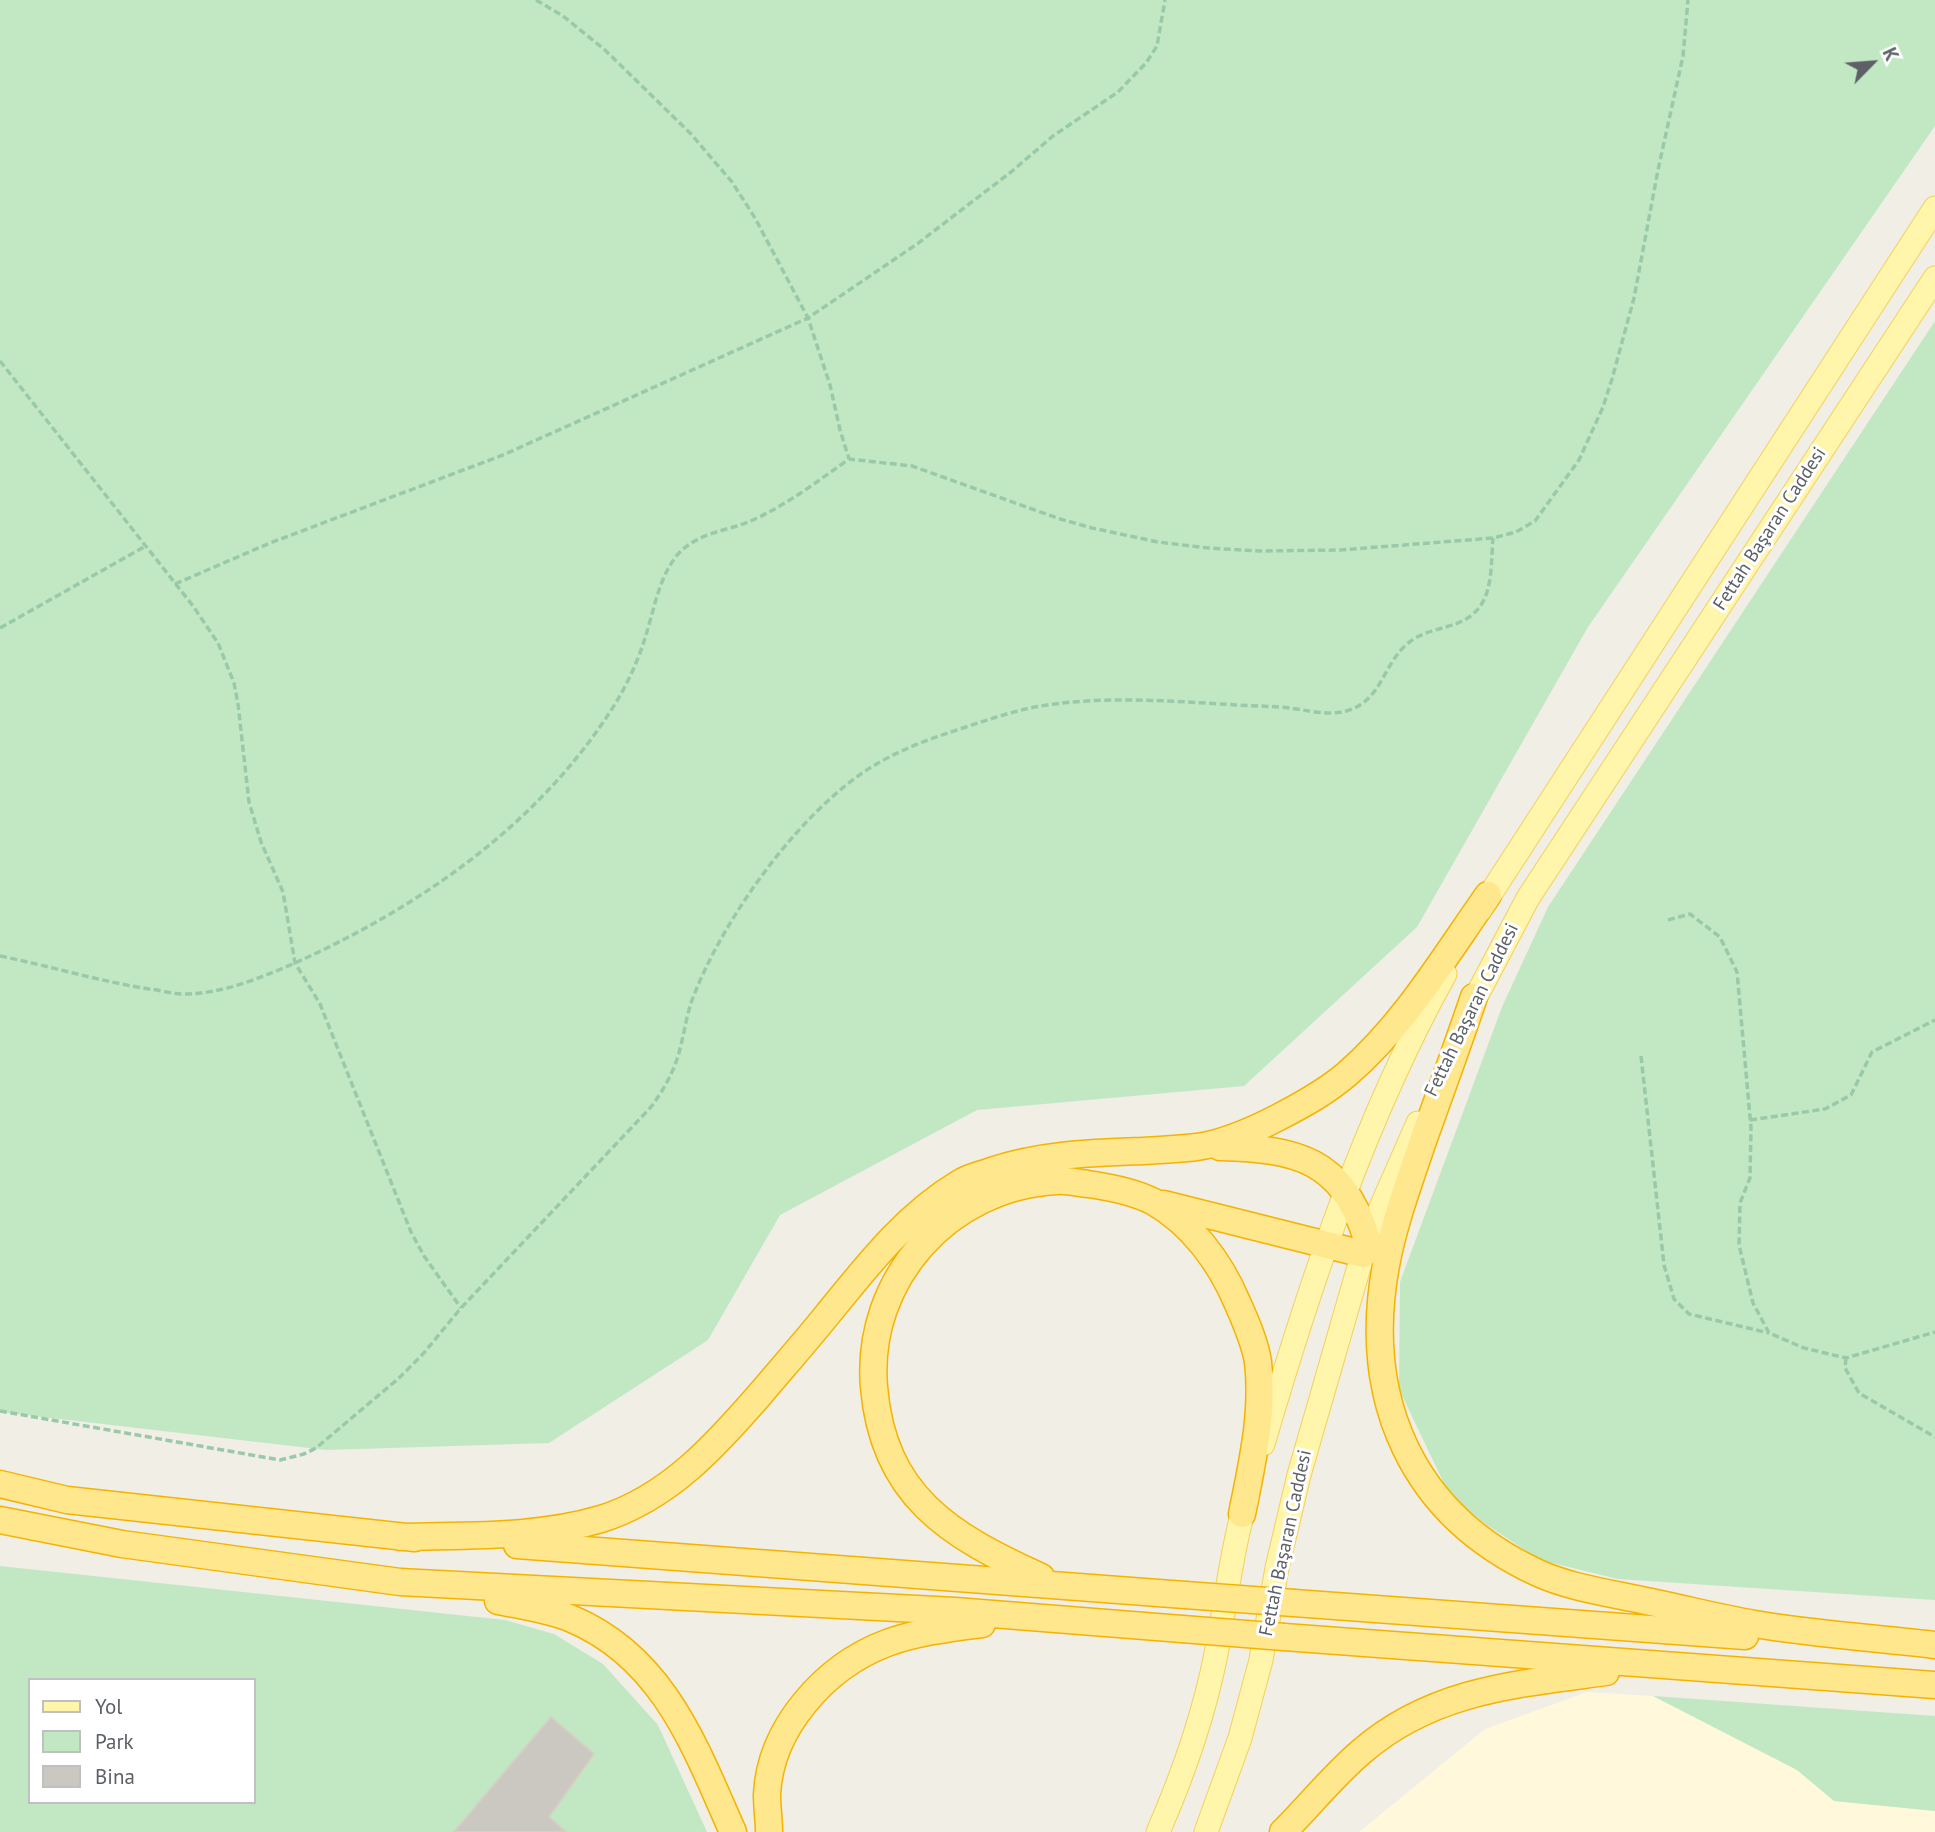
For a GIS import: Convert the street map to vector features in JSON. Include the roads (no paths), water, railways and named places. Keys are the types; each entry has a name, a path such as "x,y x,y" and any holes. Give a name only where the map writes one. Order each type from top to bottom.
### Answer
{"highway":[{"path":"1199,1147 1232,1138 1263,1125 1310,1100 1345,1075 1377,1045 1416,997 1488,895"},
{"path":"1474,997 1412,1173 1386,1267 1380,1346 1387,1398 1402,1443 1426,1484 1458,1520 1492,1547 1514,1561 1563,1583 1755,1624 1935,1647"},
{"path":"401,1537 543,1531 602,1518 656,1493 705,1456 870,1262 911,1218 965,1180 1010,1164 1076,1153 1199,1147 1263,1149 1288,1153 1318,1166 1334,1178 1358,1211 1365,1246 1327,1244 1152,1201 1106,1186 1057,1181 992,1194 954,1216 922,1244 899,1273 884,1304 872,1364 876,1405 884,1443 899,1471 921,1502 948,1527 990,1554 1059,1585"},
{"path":"1152,1201 1177,1218 1217,1262 1245,1321 1258,1359 1261,1396 1254,1453 1242,1514"},
{"path":"0,1484 67,1500 401,1537 1935,1647"},
{"path":"0,1520 122,1544 400,1582 546,1610 572,1619 617,1644 638,1662 660,1687 676,1712 733,1832"},
{"path":"400,1582 928,1609 1935,1685"},
{"path":"769,1832 767,1793 774,1762 785,1734 804,1702 828,1677 859,1656 888,1642 961,1626 1027,1618"},
{"path":"1283,1832 1361,1752 1394,1728 1430,1708 1472,1693 1660,1665"}],"main road":[{"path":"1158,1832 1180,1782 1216,1657 1242,1514 1287,1361 1360,1153 1434,994 1488,895 1935,208"},
{"name":"Fettah Başaran Caddesi","path":"1206,1832 1240,1738 1261,1660 1299,1475 1365,1246 1474,997 1528,898 1935,278"}]}
